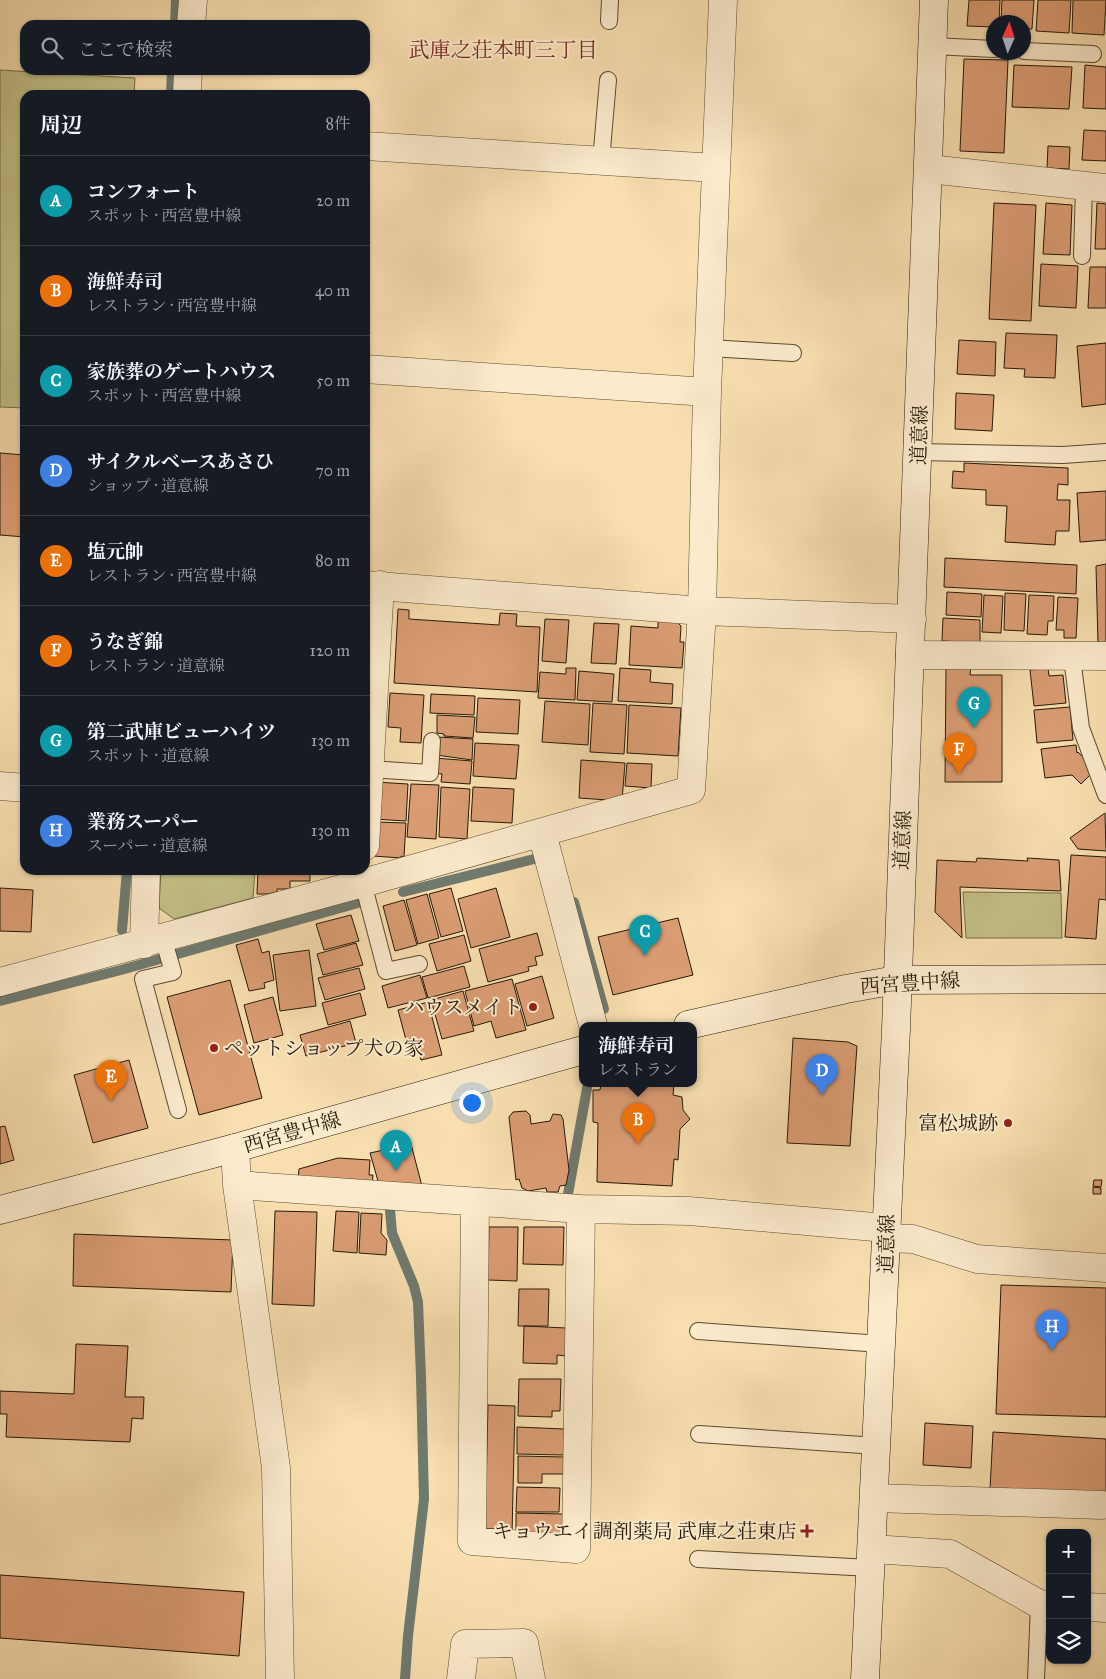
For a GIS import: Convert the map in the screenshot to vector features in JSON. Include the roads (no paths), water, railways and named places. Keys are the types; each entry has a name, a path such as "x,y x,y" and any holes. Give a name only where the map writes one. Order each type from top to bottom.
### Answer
{"street":[{"path":"191,20 193,0"},
{"path":"0,982 161,948 363,877 542,833 691,790 702,611 707,392 723,0"},
{"name":"道意線","path":"865,1679 877,1446 912,619 934,0"},
{"path":"187,90 188,75"},
{"path":"370,146 716,168"},
{"path":"929,169 1095,187"},
{"path":"370,369 707,392"},
{"path":"370,769 372,585 702,611 912,619"},
{"path":"910,655 1072,658 1106,656"},
{"path":"0,786 20,788"},
{"path":"542,833 592,1022"},
{"path":"147,875 161,948"},
{"name":"西宮豊中線","path":"697,1023 846,989 896,980 1106,979"},
{"name":"西宮豊中線","path":"0,1210 235,1148 579,1051"},
{"path":"235,1148 238,1185 276,1468 280,1679"},
{"path":"238,1185 581,1209 689,1211 886,1233 913,1239 977,1259 1106,1268"},
{"path":"475,1202 472,1540 576,1549 581,1209"},
{"path":"874,1498 1102,1505"},
{"path":"871,1559 950,1554 1044,1604"},
{"path":"1091,1607 1106,1608"},
{"path":"461,1679 465,1644 524,1644 531,1679"}],"lane":[{"path":"609,21 610,0"},
{"path":"933,46 986,49"},
{"path":"1031,51 1093,54"},
{"path":"601,161 608,80"},
{"path":"1082,256 1095,187"},
{"path":"709,348 793,353"},
{"path":"918,452 1063,455 1106,452"},
{"path":"1072,658 1081,728 1106,796"},
{"path":"370,769 430,773 432,741"},
{"path":"363,877 386,970 419,964"},
{"path":"161,948 172,972 143,978 178,1110"},
{"path":"698,1331 881,1344"},
{"path":"699,1434 877,1446"},
{"path":"698,1559 871,1559"},
{"path":"1036,1679 1044,1604"}],"waterway":[{"path":"175,20 176,0"},
{"path":"171,90 172,75"},
{"path":"403,892 534,859"},
{"path":"122,930 127,875"},
{"path":"574,902 604,1009"},
{"path":"0,1001 121,970 358,903"},
{"path":"568,1194 587,1087"},
{"path":"390,1210 392,1233 414,1286 418,1302 421,1377 424,1499 408,1636 405,1679"}],"place":[{"name":"第二武庫ビューハイツ","path":"974,728"},
{"name":"うなぎ錦","path":"959,774"},
{"name":"家族葬のゲートハウス","path":"645,956"},
{"name":"ハウスメイト","path":"533,1007"},
{"name":"ペットショップ犬の家","path":"214,1048"},
{"name":"サイクルベースあさひ","path":"822,1095"},
{"name":"塩元帥","path":"111,1101"},
{"name":"富松城跡","path":"1008,1123"},
{"name":"海鮮寿司","path":"638,1144"},
{"name":"コンフォート","path":"396,1171"},
{"name":"業務スーパー","path":"1052,1351"},
{"name":"キョウエイ調剤薬局 武庫之荘東店","path":"807,1531"}],"district":[{"name":"武庫之荘本町三丁目","path":"503,50"}]}
